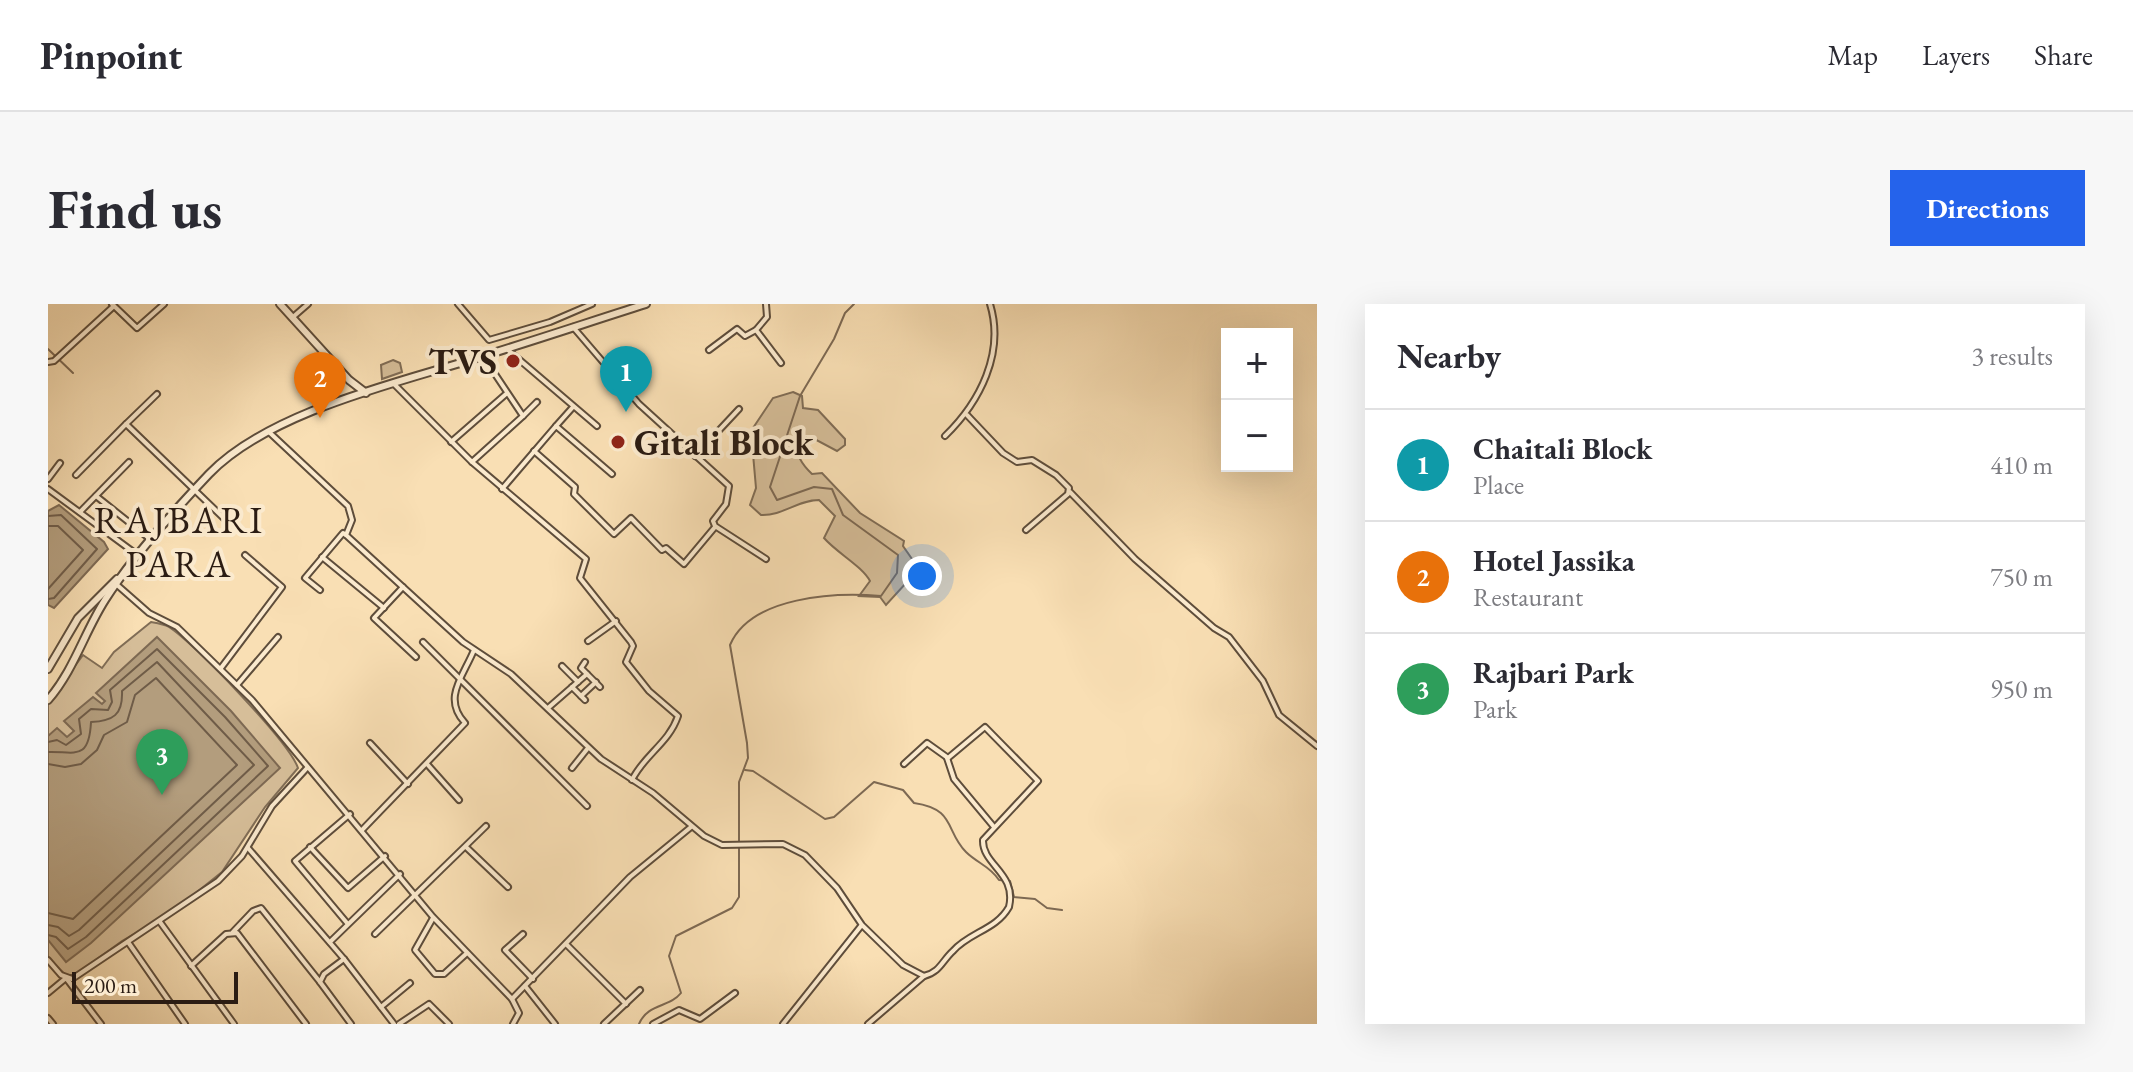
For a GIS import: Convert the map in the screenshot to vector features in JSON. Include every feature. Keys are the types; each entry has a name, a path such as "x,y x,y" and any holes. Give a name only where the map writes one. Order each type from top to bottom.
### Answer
{"street":[{"path":"51,361 113,305 137,328 157,307 164,304"},
{"path":"280,304 349,380 366,393"},
{"path":"293,317 308,304"},
{"path":"458,304 496,352"},
{"path":"48,700 73,664 116,584 227,457 269,432 346,399 646,304"},
{"path":"709,350 737,329 745,336 756,330 767,317 766,304"},
{"path":"945,436 967,415 979,393 995,341 990,304"},
{"path":"489,340 590,305 595,320"},
{"path":"573,327 639,404 729,488 726,504 713,521 715,527 766,559"},
{"path":"756,330 781,363"},
{"path":"506,349 597,426"},
{"path":"483,356 523,416"},
{"path":"346,399 349,380"},
{"path":"394,384 472,462 586,559 580,578 633,646 626,658 629,667 678,716 665,742 643,762 632,780"},
{"path":"76,475 157,394"},
{"path":"451,442 506,394"},
{"path":"472,462 537,402"},
{"path":"502,489 574,406"},
{"path":"695,456 739,409"},
{"path":"967,415 1003,453 1015,461 1029,460 1049,470 1135,559 1229,637 1263,681 1279,715 1317,746"},
{"path":"126,424 233,527"},
{"path":"556,426 612,474"},
{"path":"269,432 348,506 352,520 346,535"},
{"path":"534,451 575,487 574,494 614,534 631,518 662,550 666,548 684,564 715,527"},
{"path":"80,512 129,462"},
{"path":"48,479 60,463"},
{"path":"48,489 139,556"},
{"path":"1026,530 1070,492"},
{"path":"96,496 153,541"},
{"path":"320,590 305,578 343,533 474,649 511,674 588,748 653,793 691,827 725,845 783,844 797,849 837,888 862,925 903,965 924,976"},
{"path":"221,669 282,587 245,555"},
{"path":"322,557 384,608"},
{"path":"48,669 88,605 126,571"},
{"path":"116,584 149,613 177,627 237,685 363,829 433,917 512,999 519,1013 513,1024"},
{"path":"403,587 374,618 416,657"},
{"path":"588,641 616,621"},
{"path":"237,685 278,637"},
{"path":"423,642 587,806"},
{"path":"363,829 465,723 453,705 459,681 474,649"},
{"path":"585,662 581,668 600,687"},
{"path":"562,666 578,682"},
{"path":"548,708 587,674"},
{"path":"572,687 583,698 596,682"},
{"path":"868,1024 924,976 939,969 957,947 1003,916 1011,900 1009,885 983,848 983,840 1037,785 1036,778 985,727 947,758"},
{"path":"370,743 408,784"},
{"path":"904,764 927,743 947,758 954,779 995,828"},
{"path":"572,768 588,748"},
{"path":"427,764 459,800"},
{"path":"48,993 66,978 81,975 218,881 247,847 272,806 307,768"},
{"path":"347,923 295,864 296,858 350,814"},
{"path":"375,934 486,826"},
{"path":"512,999 630,877 691,827"},
{"path":"310,846 348,888 385,856"},
{"path":"247,847 397,1024 429,1004 449,1024"},
{"path":"466,847 508,887"},
{"path":"330,942 400,874"},
{"path":"191,966 226,934 233,932 253,911 261,908 350,1024"},
{"path":"433,917 414,946 435,974 444,974 467,953"},
{"path":"160,922 234,1024"},
{"path":"783,1024 862,925"},
{"path":"233,932 241,937 306,1024"},
{"path":"523,934 505,950 533,979"},
{"path":"128,942 185,1024"},
{"path":"566,944 626,1004"},
{"path":"320,982 324,974 344,959"},
{"path":"48,960 101,1024"},
{"path":"381,1007 410,983"},
{"path":"525,986 555,1024"},
{"path":"604,1024 640,990"},
{"path":"653,1024 679,1010 700,1019 735,993"},
{"path":"48,1018 53,1024"},
{"path":"222,1024 230,1018"}],"shaded area":[{"path":"393,360 400,363 402,372 382,379 381,365"},
{"path":"793,392 802,396 803,408 818,410 845,439 845,445 837,451 809,436 796,436 797,452 805,466 812,474 822,473 860,513 904,541 903,546 912,559 907,582 886,605 880,597 859,596 870,581 824,538 835,516 819,500 769,515 761,515 750,505 756,488 751,431 773,398"},
{"path":"151,622 169,627 218,672 278,737 298,768 265,807 222,872 172,912 122,941 75,975 66,975 48,959 48,703 83,655 102,668 114,652"}],"water":[{"path":"59,505 104,542 108,549 54,608 48,605 48,511"},
{"path":"157,637 231,711 280,768 91,943 66,962 48,940 48,736 57,728 67,737 74,731 64,721 93,697 102,704 105,701 96,693"}],"waterway":[{"path":"639,1024 648,1012 681,993 669,956 676,936 732,908 739,897 739,782 748,758 730,645 741,629 756,616 775,607 819,597 881,596 897,573 898,555 843,515 832,489 814,487 777,500 770,487 800,396 834,339 845,313 854,304"},
{"path":"48,349 73,373"},
{"path":"745,770 753,771 825,819 834,817 874,782 903,790 914,803 937,810 966,852 999,880 1010,881 1014,897 1035,899 1047,908 1062,910"}],"place":[{"name":"TVS","path":"513,361"},
{"name":"Chaitali Block","path":"626,412"},
{"name":"Hotel Jassika","path":"320,418"},
{"name":"Gitali Block","path":"618,442"},
{"name":"Rajbari Park","path":"162,795"}],"district":[{"name":"RAJBARI PARA","path":"179,542"}]}
